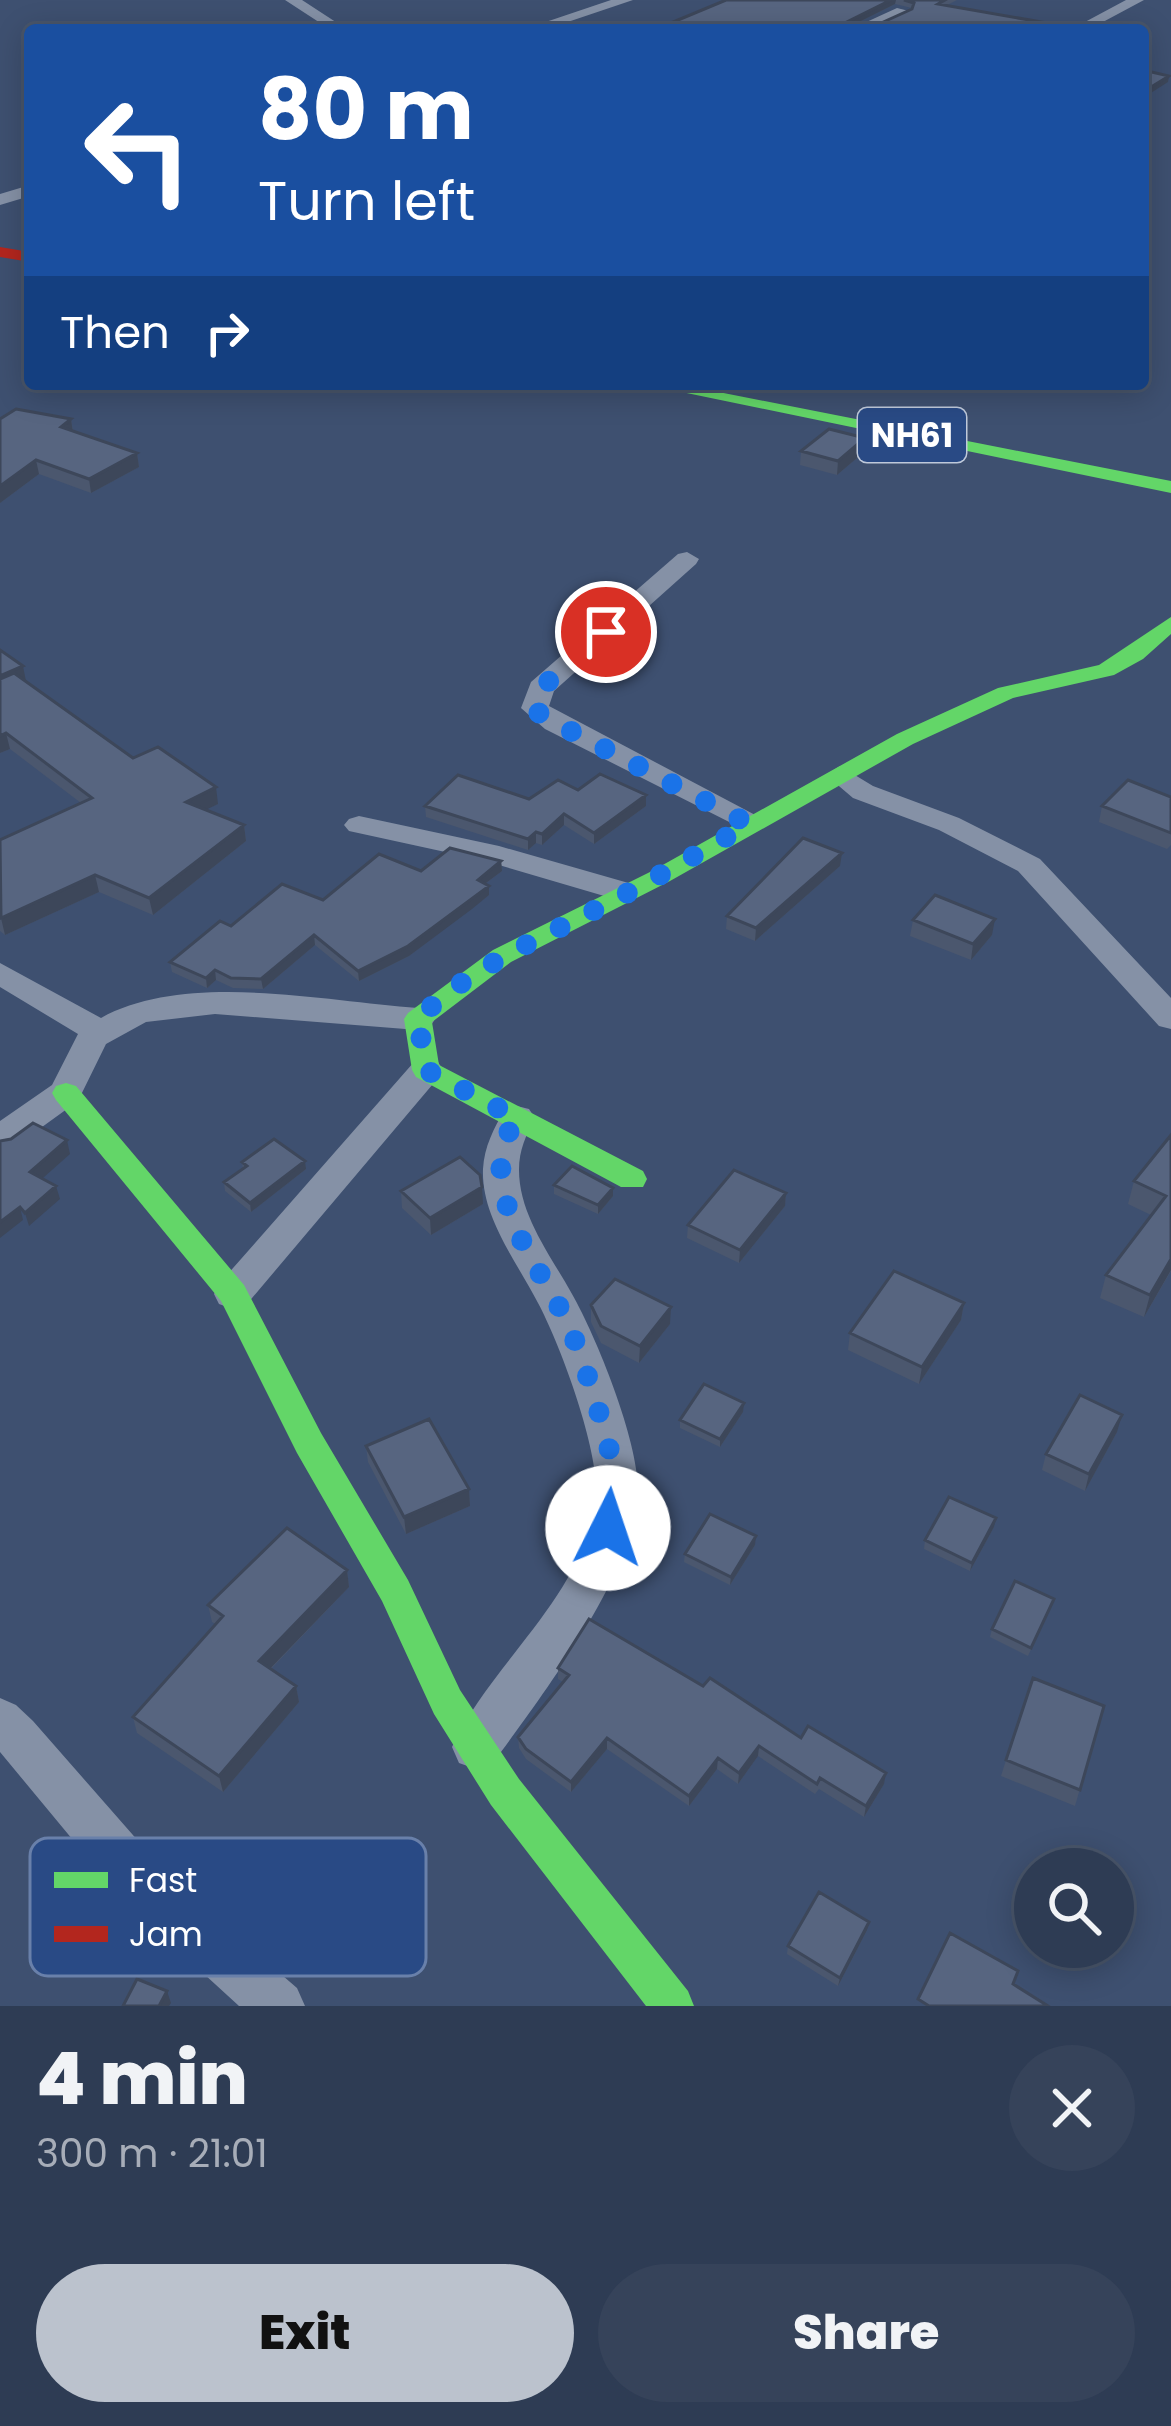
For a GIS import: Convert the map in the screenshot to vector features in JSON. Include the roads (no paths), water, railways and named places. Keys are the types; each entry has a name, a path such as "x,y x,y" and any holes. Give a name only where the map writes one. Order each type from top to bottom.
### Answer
{"main road":[{"name":"NH61","path":"682,390 1171,487"},
{"name":"NH61","path":"773,390 1171,468"},
{"path":"632,1179 426,1070 418,1019 439,998 514,951 840,775 990,699 1120,664 1171,623"},
{"path":"66,1093 233,1294 309,1443 395,1591 447,1702 506,1792 674,2006"}],"street":[{"path":"292,0 331,24"},
{"path":"548,24 626,0"},
{"path":"1089,24 1137,0"},
{"path":"870,24 902,10"},
{"path":"687,559 541,688 535,708 555,723 749,824"},
{"path":"840,775 863,792 949,824 1029,865 1171,1018"},
{"path":"359,825 488,852 628,893"},
{"path":"0,974 99,1032"},
{"path":"0,1139 66,1093 82,1054 99,1032 137,1012 215,1003 418,1019"},
{"path":"233,1294 426,1070"},
{"path":"476,1747 526,1680 589,1576 617,1492 570,1326 508,1214 500,1160 503,1138 517,1118"},
{"path":"0,1720 44,1762 103,1838"},
{"path":"244,1976 279,2006"}]}
